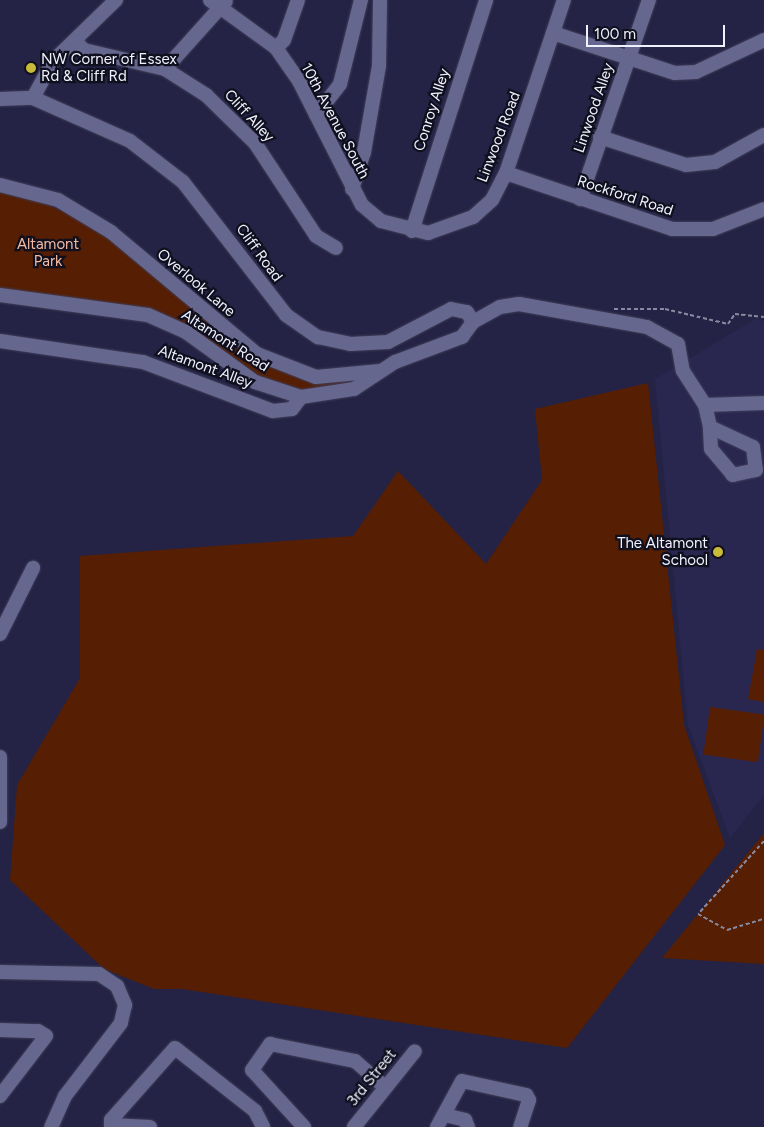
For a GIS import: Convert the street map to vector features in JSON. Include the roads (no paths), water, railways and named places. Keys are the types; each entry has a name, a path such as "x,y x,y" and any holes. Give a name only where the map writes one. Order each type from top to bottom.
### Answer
{"street":[{"path":"0,99 33,98 53,61 116,0"},
{"path":"276,48 284,40 298,0"},
{"path":"316,115 340,84 361,0"},
{"path":"352,190 364,152 379,66 380,0"},
{"name":"Conroy Alley","path":"412,231 486,0"},
{"name":"Linwood Road","path":"412,231 447,229 473,217 492,200 506,173 564,0"},
{"name":"Linwood Alley","path":"580,199 649,0"},
{"path":"165,69 219,2"},
{"name":"10th Avenue South","path":"219,2 276,48 316,115 352,190 381,221 412,231"},
{"path":"553,33 675,73 696,72 764,40"},
{"name":"Cliff Alley","path":"75,41 84,50 165,69 230,116 276,174 301,218 316,236 336,248"},
{"name":"Cliff Road","path":"33,98 130,141 184,182 286,315 318,337 350,344 388,342 451,309 467,312 473,322"},
{"path":"600,137 686,165 715,162 764,135"},
{"name":"Rockford Road","path":"506,173 672,229 713,229 764,209"},
{"name":"Overlook Lane","path":"0,185 58,200 111,232 257,354 316,378 380,371"},
{"name":"Altamont Road","path":"0,295 148,315 186,332 255,382 302,397 342,394 380,371 462,337 473,322 500,307 519,304 647,327 678,344 683,371 705,406"},
{"name":"Altamont Alley","path":"0,341 143,362 273,411 292,409 302,397"},
{"path":"710,427 705,406 764,403"},
{"path":"0,634 33,568"},
{"path":"0,758 0,822"},
{"path":"0,972 99,974 117,986 125,1005 120,1023 65,1096 51,1127"},
{"path":"0,1030 38,1031 46,1036 0,1096"},
{"path":"304,1127 252,1070 270,1044 355,1061 386,1087"},
{"path":"111,1126 175,1048 255,1111 263,1127"},
{"name":"3rd Street","path":"354,1127 415,1050"},
{"path":"437,1127 462,1081 526,1094 529,1100 520,1127"},
{"path":"445,1115 465,1120 468,1127"},
{"path":"111,1126 150,1127"}],"place":[{"name":"NW Corner of Essex Rd & Cliff Rd","path":"31,68"},
{"name":"The Altamont School","path":"718,552"}],"park label":[{"name":"Altamont Park","path":"48,252"}]}
